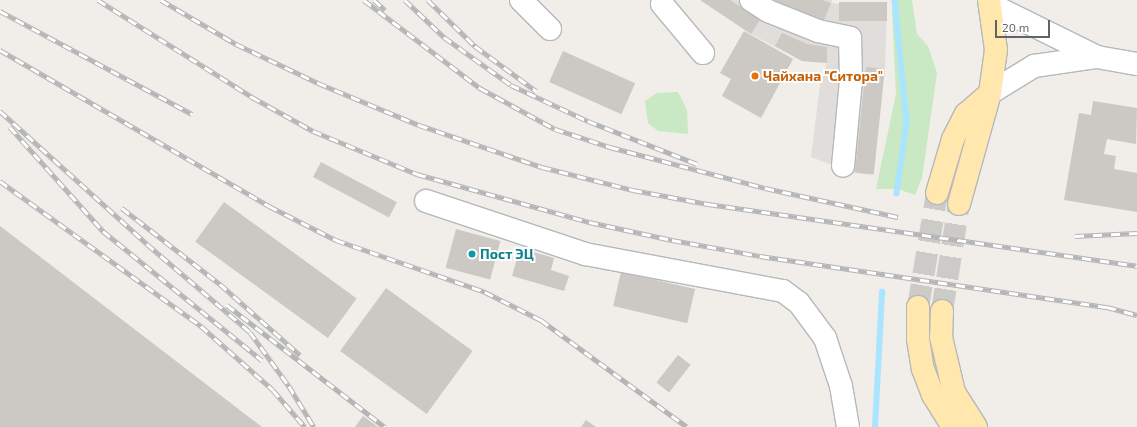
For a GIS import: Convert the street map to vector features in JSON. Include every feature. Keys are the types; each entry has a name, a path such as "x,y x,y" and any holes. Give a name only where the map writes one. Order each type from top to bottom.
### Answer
{"main road":[{"path":"959,204 990,94 996,50 991,3"},
{"path":"937,193 953,139 966,114 990,94"},
{"path":"918,307 918,339 923,369 933,395 953,427"},
{"path":"942,311 941,337 954,392 976,427"}],"street":[{"path":"521,0 550,29"},
{"path":"751,0 768,11 818,31 850,38 851,80 843,166"},
{"path":"661,1 703,53"},
{"path":"991,3 1097,57 1137,64"},
{"path":"990,94 1034,66 1097,57"},
{"path":"426,201 585,254 783,291 799,303 825,338 840,386 848,427"}],"shaded area":[{"path":"700,0 832,0 831,3 839,4 887,2 885,69 870,175 851,172 811,157 820,85 827,63 802,61 751,34"}],"green space":[{"path":"894,0 912,0 917,34 928,46 937,73 922,178 915,195 898,189 876,189 896,94 892,11"},
{"path":"678,92 687,110 688,134 658,131 648,123 645,101 657,93"}],"building":[{"path":"700,0 730,0 760,20 751,34"},
{"path":"770,0 822,0 831,3 823,22"},
{"path":"839,2 887,2 887,21 839,21"},
{"name":"Чайхана \"Ситора\"","path":"744,31 793,59 761,118 722,96 731,79 720,73"},
{"path":"782,33 807,44 827,47 827,63 802,61 775,46"},
{"path":"563,51 635,83 621,114 549,82"},
{"path":"866,67 885,69 874,174 855,172"},
{"path":"1093,101 1137,108 1136,144 1107,139 1104,154 1116,156 1114,169 1137,173 1137,212 1064,200 1079,113 1091,115"},
{"path":"321,162 397,202 389,217 313,177"},
{"path":"224,202 357,298 328,338 195,242"},
{"path":"0,226 262,427 0,427"},
{"name":"Пост ЭЦ","path":"456,229 500,241 490,280 446,268"},
{"path":"520,248 554,258 551,270 569,276 564,291 512,276"},
{"path":"621,272 695,289 687,323 613,306"},
{"path":"386,288 473,351 427,414 340,351"},
{"path":"678,355 691,365 669,392 656,383"},
{"path":"363,416 378,427 355,427"},
{"path":"586,420 596,427 581,427"}],"waterway":[{"path":"895,0 907,123 897,193"},
{"path":"875,427 882,292"}],"tunnel":[{"path":"918,307 937,193"},
{"path":"942,311 959,204"}],"railway":[{"path":"98,0 252,97 313,131 417,174 589,222 672,240 760,256 1107,307 1137,315"},
{"path":"161,0 236,44 318,83 419,125 542,167 633,190 708,204 1137,266"},
{"path":"364,0 480,88 555,129 610,147 765,188 898,217"},
{"path":"374,0 385,10"},
{"path":"405,0 444,37 511,85 588,121 697,164"},
{"path":"428,0 475,46 536,91"},
{"path":"0,11 192,114"},
{"path":"0,50 269,206 336,240 485,292 541,320 687,427"},
{"path":"0,111 147,244 250,332 289,386 314,427"},
{"path":"10,127 103,231 262,360"},
{"path":"0,181 201,326 273,390 305,427"},
{"path":"122,208 220,284 300,355"},
{"path":"1075,236 1137,233"},
{"path":"227,305 385,427"}],"place":[{"name":"Чайхана \"Ситора\"","path":"755,76"},
{"name":"Пост ЭЦ","path":"472,254"}]}
